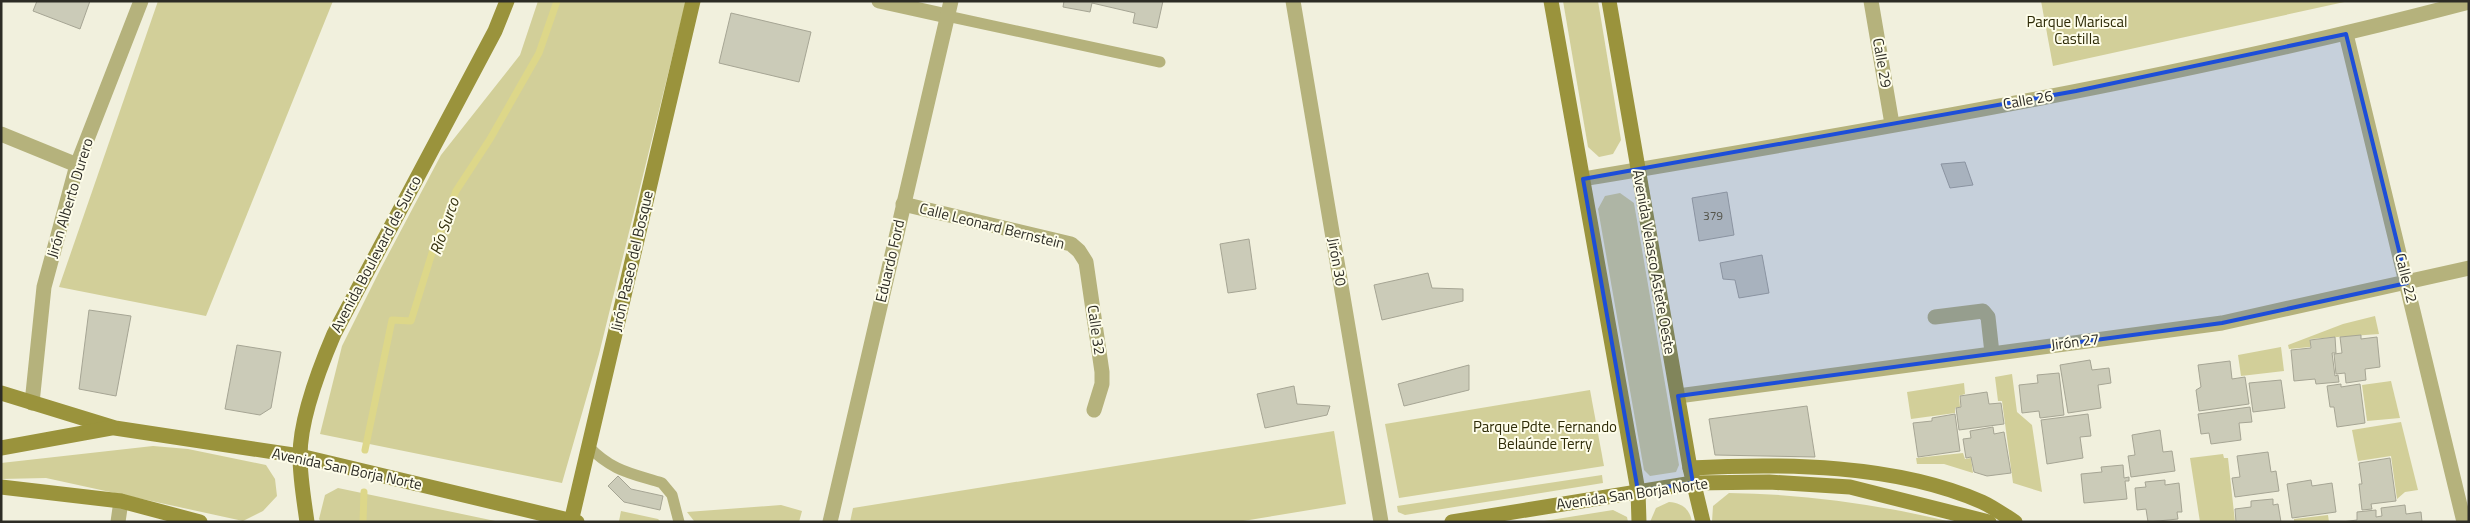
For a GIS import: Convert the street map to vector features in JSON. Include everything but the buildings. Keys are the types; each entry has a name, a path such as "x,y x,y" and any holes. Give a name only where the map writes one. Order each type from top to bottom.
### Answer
{"street":[{"name":"Jirón Alberto Durero","path":"32,403 44,287 77,166 141,1"},
{"name":"Avenida Boulevard de Surco","path":"307,522 300,456 305,420 322,360 494,31 507,1"},
{"name":"Jirón Paseo del Bosque","path":"573,521 588,446 693,1"},
{"path":"879,1 949,9"},
{"name":"Jirón 30","path":"1293,1 1381,522"},
{"path":"1551,1 1638,491 1639,522"},
{"name":"Avenida Velasco Astete Oeste","path":"1609,1 1692,476 1703,522"},
{"name":"Calle 29","path":"1871,1 1892,124"},
{"name":"Calle 26","path":"1583,179 2076,91 2346,34 2469,2"},
{"name":"Eduardo Ford","path":"830,522 949,9"},
{"name":"Calle 22","path":"2346,34 2464,522"},
{"path":"1,134 77,166"},
{"name":"Calle Leonard Bernstein","path":"903,204 1071,244 1079,251"},
{"name":"Calle 32","path":"1079,251 1086,262 1102,372 1102,384 1094,410"},
{"name":"Jirón 27","path":"1678,396 2222,323 2469,268"},
{"path":"1935,317 1983,311 1988,317 1992,353"},
{"name":"Avenida San Borja Norte","path":"1,393 115,428 300,456 573,521"},
{"name":"Avenida San Borja Norte","path":"1,448 115,428"},
{"path":"1692,476 1748,466 1807,466 1870,473 1938,486 1983,503 2015,522"},
{"name":"Avenida San Borja Norte","path":"1456,521 1638,491 1692,476 1850,488 1989,522"},
{"path":"1,487 121,501 200,522"},
{"path":"118,522 121,501"}],"lane":[{"path":"949,9 1160,62"},
{"path":"588,446 603,461 616,469 662,483 668,488 679,522"}],"highlighted area":[{"path":"2346,34 2407,283 2222,323 1678,396 1693,483 1638,491 1583,179 2076,91"}],"green space":[{"path":"158,1 333,1 206,316 59,287"},
{"path":"538,1 686,1 599,354 562,483 320,434 342,346 381,268 441,155 520,55"},
{"path":"1563,1 1598,1 1621,140 1613,154 1599,157 1588,147"},
{"name":"Parque Mariscal Castilla","path":"2041,1 2349,1 2053,66"},
{"path":"1620,193 1634,203 1679,465 1676,472 1650,476 1644,470 1598,209 1605,196"},
{"path":"2375,316 2379,334 2310,339 2310,347 2289,349 2288,345 2343,324"},
{"path":"2281,347 2284,371 2241,376 2238,355"},
{"path":"2012,374 2017,412 2032,425 2042,492 2013,483 2002,401 1998,401 1995,377"},
{"path":"2391,381 2400,418 2367,421 2362,385"},
{"path":"1964,383 1965,394 1959,396 1960,407 1955,408 1955,413 1911,419 1907,392"},
{"name":"Parque Pdte. Fernando Belaúnde Terry","path":"1590,390 1604,466 1399,498 1385,424"},
{"path":"2401,422 2418,490 2405,492 2397,499 2391,456 2358,461 2352,430"},
{"path":"1334,431 1346,504 1237,522 850,522 853,508"},
{"path":"153,446 188,449 266,465 275,479 277,496 263,511 243,521 46,478 1,479 1,463"},
{"path":"1963,453 1965,459 1971,458 1973,473 1944,464 1917,464 1916,458"},
{"path":"2223,454 2224,458 2228,458 2235,522 2200,522 2190,458"},
{"path":"1602,475 1603,483 1405,515 1398,512 1397,506"},
{"path":"338,488 500,522 321,522 319,519 325,495"},
{"path":"1729,493 1785,495 1840,501 1896,510 1951,522 1712,522 1713,506"},
{"path":"1669,502 1685,507 1692,522 1650,522 1656,508"},
{"path":"781,505 802,511 799,522 699,522 694,521 687,512"},
{"path":"1613,510 1627,517 1628,522 1538,522"},
{"path":"621,511 658,519 661,522 619,521"},
{"path":"2328,515 2329,522 2294,522 2294,519"}],"waterway":[{"name":"Río Surco","path":"365,450 392,320 411,321 432,253 456,191 490,139 539,53 557,1"},
{"name":"Río Surco","path":"363,522 364,492"}]}
